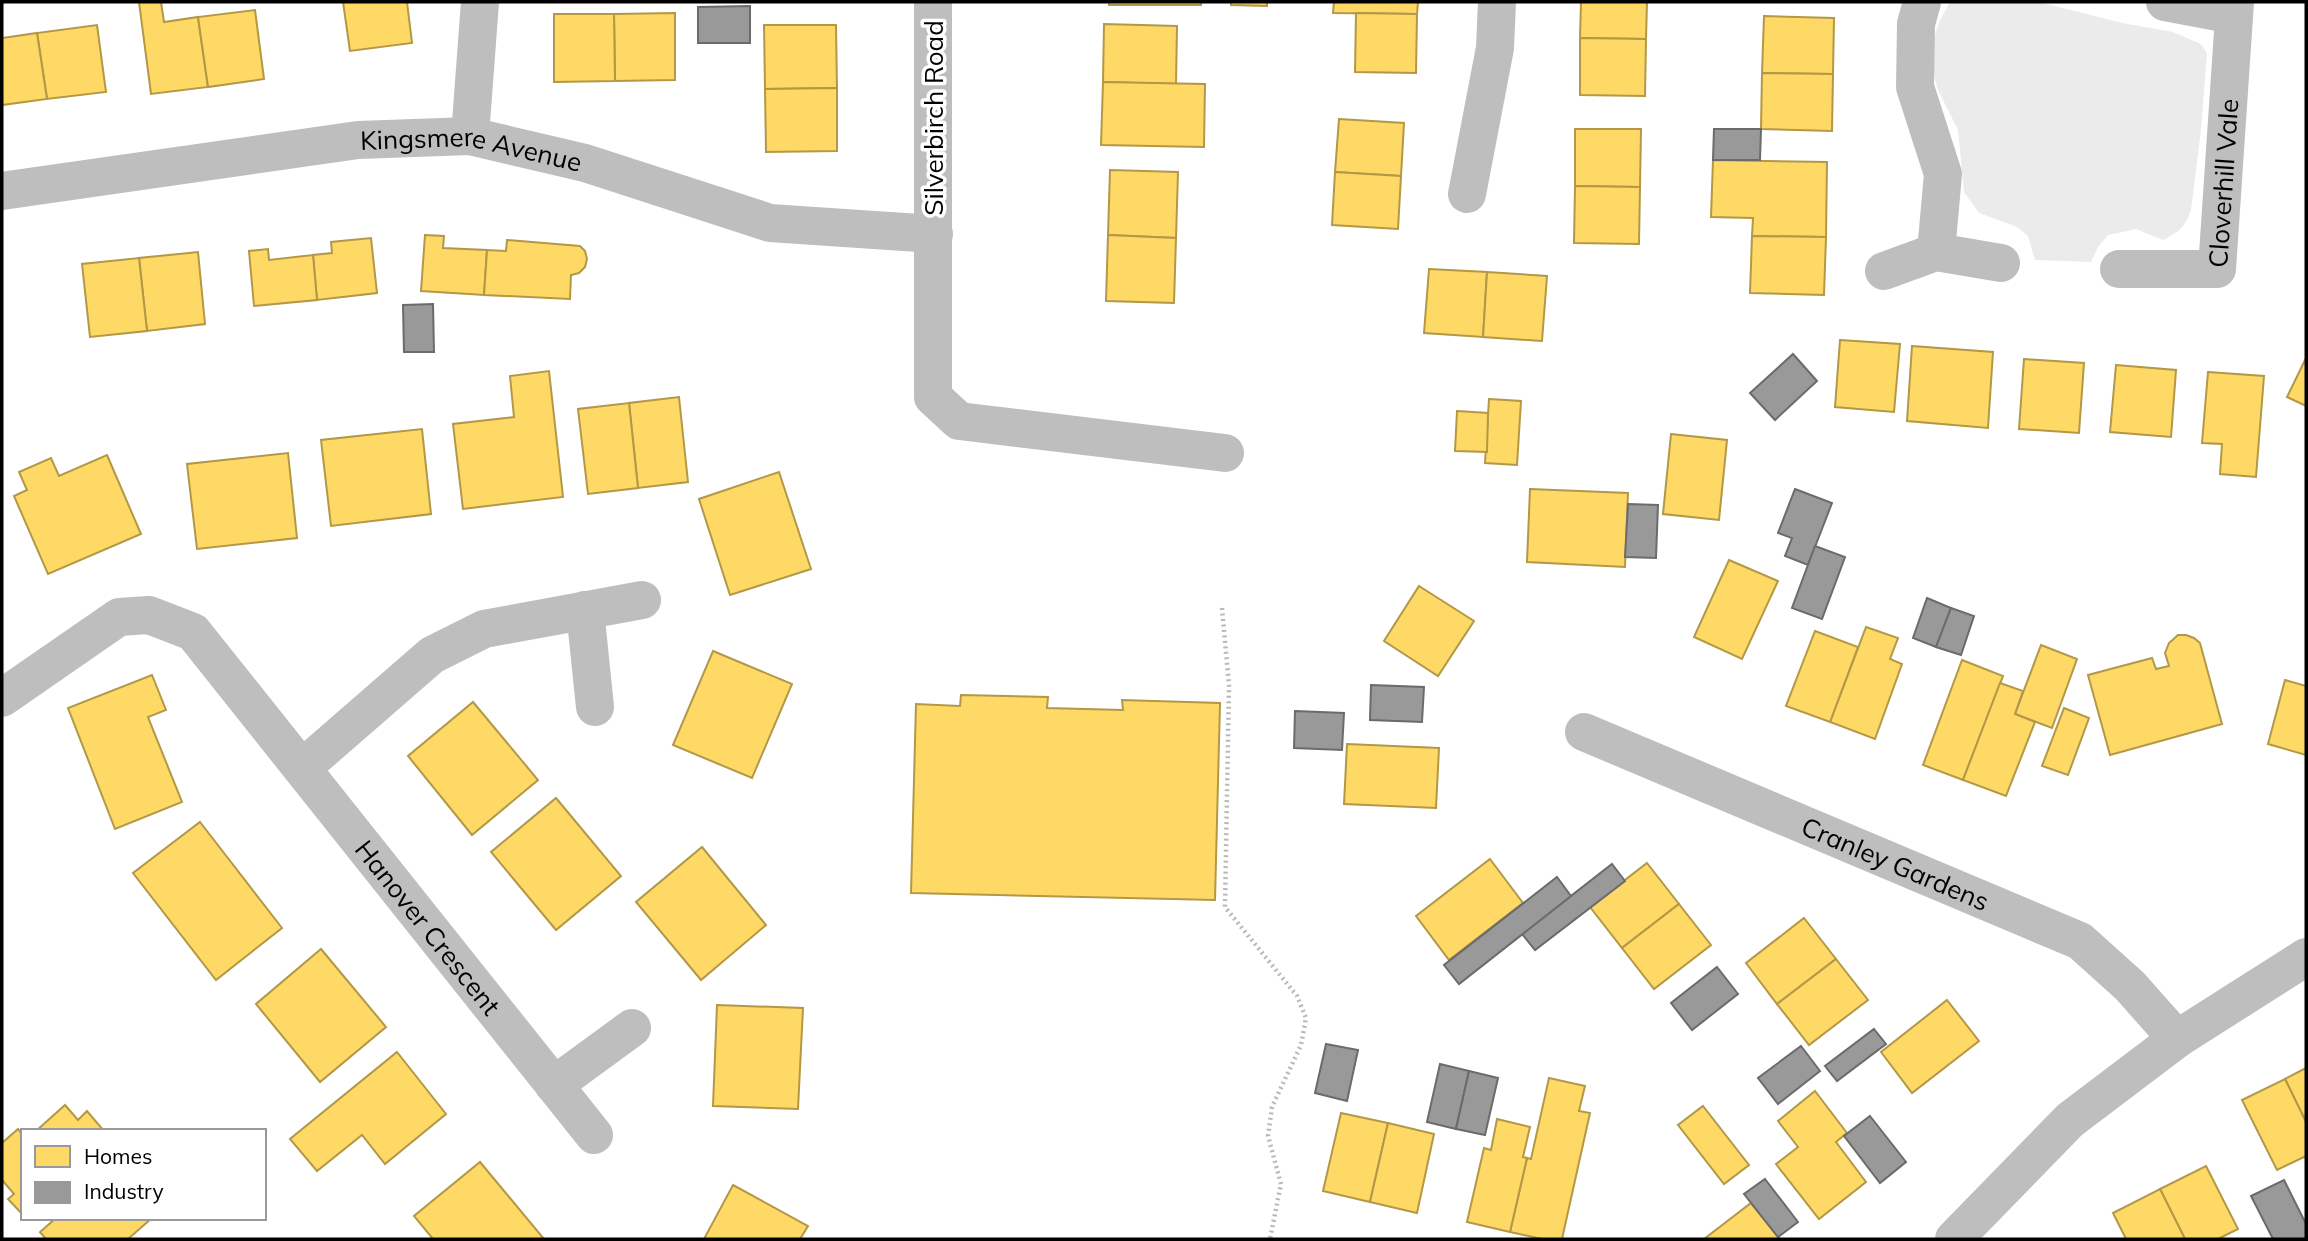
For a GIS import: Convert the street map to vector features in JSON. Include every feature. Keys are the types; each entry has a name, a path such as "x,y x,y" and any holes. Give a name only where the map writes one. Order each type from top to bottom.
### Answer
{"street":[{"path":"470,136 480,2"},
{"name":"Silverbirch Road","path":"933,2 933,397 959,421 1225,453"},
{"path":"1467,194 1495,48 1497,2"},
{"path":"1922,2 1916,24 1915,87 1943,174 1936,252"},
{"path":"2165,2 2234,9"},
{"name":"Cloverhill Vale","path":"2119,269 2217,269 2234,9"},
{"name":"Kingsmere Avenue","path":"2,191 358,140 470,136 585,163 770,223 934,234"},
{"path":"1884,271 1936,252 2001,263"},
{"path":"302,768 432,655 484,629 642,600"},
{"path":"585,610 594,707"},
{"name":"Hanover Crescent","path":"2,698 119,617 149,615 192,632 594,1135"},
{"name":"Cranley Gardens","path":"1584,732 2080,941 2130,986 2177,1040"},
{"path":"1954,1239 2070,1120 2177,1040 2306,957"},
{"path":"554,1085 632,1028"}],"path":[{"path":"1222,608 1229,685 1225,907 1297,996 1306,1018 1301,1045 1272,1107 1268,1136 1281,1184 1270,1239"}],"shaded area":[{"path":"1950,2 2039,2 2122,23 2173,32 2201,44 2207,53 2201,129 2191,210 2181,228 2163,240 2136,229 2108,235 2091,262 2035,260 2028,236 2017,227 1979,213 1964,192 1958,130 1938,90 1930,62 1939,22"}],"building: Homes":[{"path":"139,2 161,2 164,22 198,17 208,87 151,94"},
{"path":"343,2 407,2 412,43 350,51"},
{"path":"1109,2 1201,2 1201,5 1109,5"},
{"path":"1231,2 1267,2 1267,6 1231,5"},
{"path":"1334,2 1418,2 1417,14 1333,13"},
{"path":"1581,2 1647,2 1646,39 1580,38"},
{"path":"255,10 264,79 208,87 198,17"},
{"path":"675,13 675,80 615,81 614,14"},
{"path":"1356,13 1417,14 1416,73 1355,72"},
{"path":"554,14 614,14 615,81 554,82"},
{"path":"1764,16 1834,18 1833,74 1762,73"},
{"path":"1104,24 1177,26 1176,84 1103,82"},
{"path":"97,25 106,92 47,99 37,33"},
{"path":"764,25 836,25 837,88 765,89"},
{"path":"37,33 47,99 2,105 2,38"},
{"path":"1580,38 1646,39 1645,96 1580,95"},
{"path":"1762,73 1833,74 1832,131 1761,129"},
{"path":"1103,82 1205,84 1204,147 1101,145"},
{"path":"837,88 837,151 766,152 765,89"},
{"path":"1339,119 1404,123 1401,176 1335,172"},
{"path":"1575,129 1641,129 1640,187 1575,186"},
{"path":"1713,160 1827,162 1826,237 1752,236 1753,218 1711,217"},
{"path":"1110,170 1178,172 1176,238 1108,235"},
{"path":"1335,172 1401,176 1398,229 1332,225"},
{"path":"1575,186 1640,187 1639,244 1574,243"},
{"path":"425,235 444,236 443,248 487,250 484,295 421,291"},
{"path":"1108,235 1176,238 1174,303 1106,301"},
{"path":"1752,236 1826,237 1824,295 1750,293"},
{"path":"371,238 377,293 317,300 313,255 332,253 331,242"},
{"path":"507,240 580,246 587,259 585,267 579,273 571,275 570,299 484,295 487,250 506,251"},
{"path":"268,249 269,260 313,255 317,300 254,306 249,251"},
{"path":"198,252 205,324 147,331 139,258"},
{"path":"139,258 147,331 90,337 82,264"},
{"path":"1429,269 1487,272 1483,337 1424,333"},
{"path":"1487,272 1547,276 1542,341 1483,337"},
{"path":"1840,340 1900,344 1894,412 1835,407"},
{"path":"1912,346 1993,352 1988,428 1907,421"},
{"path":"2306,358 2306,406 2287,397"},
{"path":"2024,359 2084,363 2079,433 2019,429"},
{"path":"2116,365 2176,370 2171,437 2110,432"},
{"path":"549,371 563,497 463,509 453,424 514,417 510,376"},
{"path":"2208,372 2264,376 2256,477 2220,474 2222,444 2202,443"},
{"path":"679,397 688,482 638,488 629,403"},
{"path":"1489,399 1521,401 1517,465 1485,463"},
{"path":"629,403 638,488 588,494 578,409"},
{"path":"1457,411 1488,413 1487,452 1455,451"},
{"path":"422,429 431,514 331,526 321,440"},
{"path":"1671,434 1727,440 1719,520 1663,514"},
{"path":"288,453 297,538 197,549 187,464"},
{"path":"107,455 141,534 48,574 14,496 27,490 19,472 51,458 59,476"},
{"path":"779,472 811,569 730,595 699,499"},
{"path":"1530,489 1628,493 1625,567 1527,562"},
{"path":"1729,560 1778,581 1742,659 1694,637"},
{"path":"1419,586 1474,621 1438,676 1384,641"},
{"path":"1866,627 1898,638 1890,659 1902,664 1875,739 1830,722"},
{"path":"1815,631 1858,647 1830,722 1786,706"},
{"path":"2178,635 2186,635 2200,643 2222,724 2110,755 2088,675 2152,658 2156,669 2169,666 2165,653 2169,643"},
{"path":"2041,645 2077,659 2052,728 2015,714"},
{"path":"713,651 792,684 752,778 673,745"},
{"path":"1962,660 2003,676 1963,780 1923,765"},
{"path":"152,675 166,710 148,717 182,802 115,829 68,708"},
{"path":"2285,680 2306,686 2306,755 2268,744"},
{"path":"2000,683 2023,691 2015,714 2035,722 2006,796 1963,780"},
{"path":"961,695 1048,697 1047,708 1123,710 1122,700 1220,703 1215,900 911,893 916,704 960,706"},
{"path":"473,702 538,780 472,835 408,756"},
{"path":"2064,708 2089,718 2068,775 2042,766"},
{"path":"1347,744 1439,748 1436,808 1344,804"},
{"path":"556,798 621,876 556,930 491,852"},
{"path":"200,822 282,928 216,980 133,873"},
{"path":"702,847 766,925 701,980 636,902"},
{"path":"1490,859 1523,903 1449,960 1416,916"},
{"path":"1647,863 1679,904 1622,948 1590,907"},
{"path":"1679,904 1711,945 1654,989 1622,948"},
{"path":"1804,918 1836,959 1777,1004 1746,963"},
{"path":"321,949 386,1027 320,1082 256,1004"},
{"path":"1836,959 1868,1000 1809,1045 1777,1004"},
{"path":"1947,1000 1979,1041 1912,1093 1881,1052"},
{"path":"717,1005 803,1008 798,1109 713,1106"},
{"path":"397,1052 446,1114 385,1164 362,1135 317,1171 290,1139"},
{"path":"2306,1068 2306,1122 2285,1079"},
{"path":"1549,1078 1585,1086 1579,1111 1590,1113 1562,1239 1542,1239 1510,1232 1527,1158 1531,1159"},
{"path":"2285,1079 2306,1122 2306,1156 2277,1170 2242,1100"},
{"path":"1815,1091 1847,1133 1836,1142 1866,1182 1819,1219 1776,1164 1798,1147 1778,1121"},
{"path":"65,1105 78,1120 87,1111 102,1129 38,1129"},
{"path":"1703,1106 1749,1165 1724,1184 1678,1125"},
{"path":"1341,1113 1388,1123 1370,1202 1323,1191"},
{"path":"1497,1119 1530,1127 1523,1157 1527,1158 1510,1232 1467,1222 1484,1148 1491,1150"},
{"path":"1388,1123 1434,1134 1417,1213 1370,1202"},
{"path":"18,1129 21,1133 21,1213 8,1199 14,1194 2,1180 2,1143"},
{"path":"480,1162 544,1239 433,1239 414,1216"},
{"path":"2206,1166 2238,1229 2218,1239 2185,1239 2160,1189"},
{"path":"733,1185 808,1226 800,1239 704,1239"},
{"path":"2160,1189 2185,1239 2126,1239 2113,1213"},
{"path":"1751,1203 1780,1239 1704,1239"},
{"path":"54,1220 150,1220 128,1239 46,1239 40,1232"}],"building: Industry":[{"path":"750,6 750,43 698,43 698,7"},
{"path":"1714,129 1761,129 1760,160 1713,160"},
{"path":"433,304 434,352 404,352 403,305"},
{"path":"1793,354 1817,381 1775,420 1750,393"},
{"path":"1795,489 1832,503 1808,565 1785,556 1792,538 1778,533"},
{"path":"1628,504 1658,505 1656,558 1625,557"},
{"path":"1815,546 1845,557 1822,619 1792,608"},
{"path":"1927,598 1951,608 1936,647 1913,638"},
{"path":"1951,608 1974,616 1961,655 1936,647"},
{"path":"1371,685 1424,687 1422,722 1370,720"},
{"path":"1295,711 1344,713 1342,750 1294,748"},
{"path":"1612,864 1625,881 1535,950 1522,934"},
{"path":"1557,877 1571,896 1459,984 1444,965"},
{"path":"1717,967 1738,994 1692,1030 1671,1003"},
{"path":"1874,1029 1886,1044 1837,1081 1825,1066"},
{"path":"1326,1044 1358,1050 1347,1101 1315,1093"},
{"path":"1801,1046 1820,1071 1778,1104 1758,1078"},
{"path":"1440,1064 1469,1071 1456,1129 1427,1122"},
{"path":"1469,1071 1498,1078 1485,1135 1456,1129"},
{"path":"1870,1116 1906,1162 1880,1183 1844,1136"},
{"path":"1765,1179 1798,1222 1778,1237 1744,1194"},
{"path":"2284,1180 2306,1224 2306,1239 2273,1239 2251,1196"}]}
